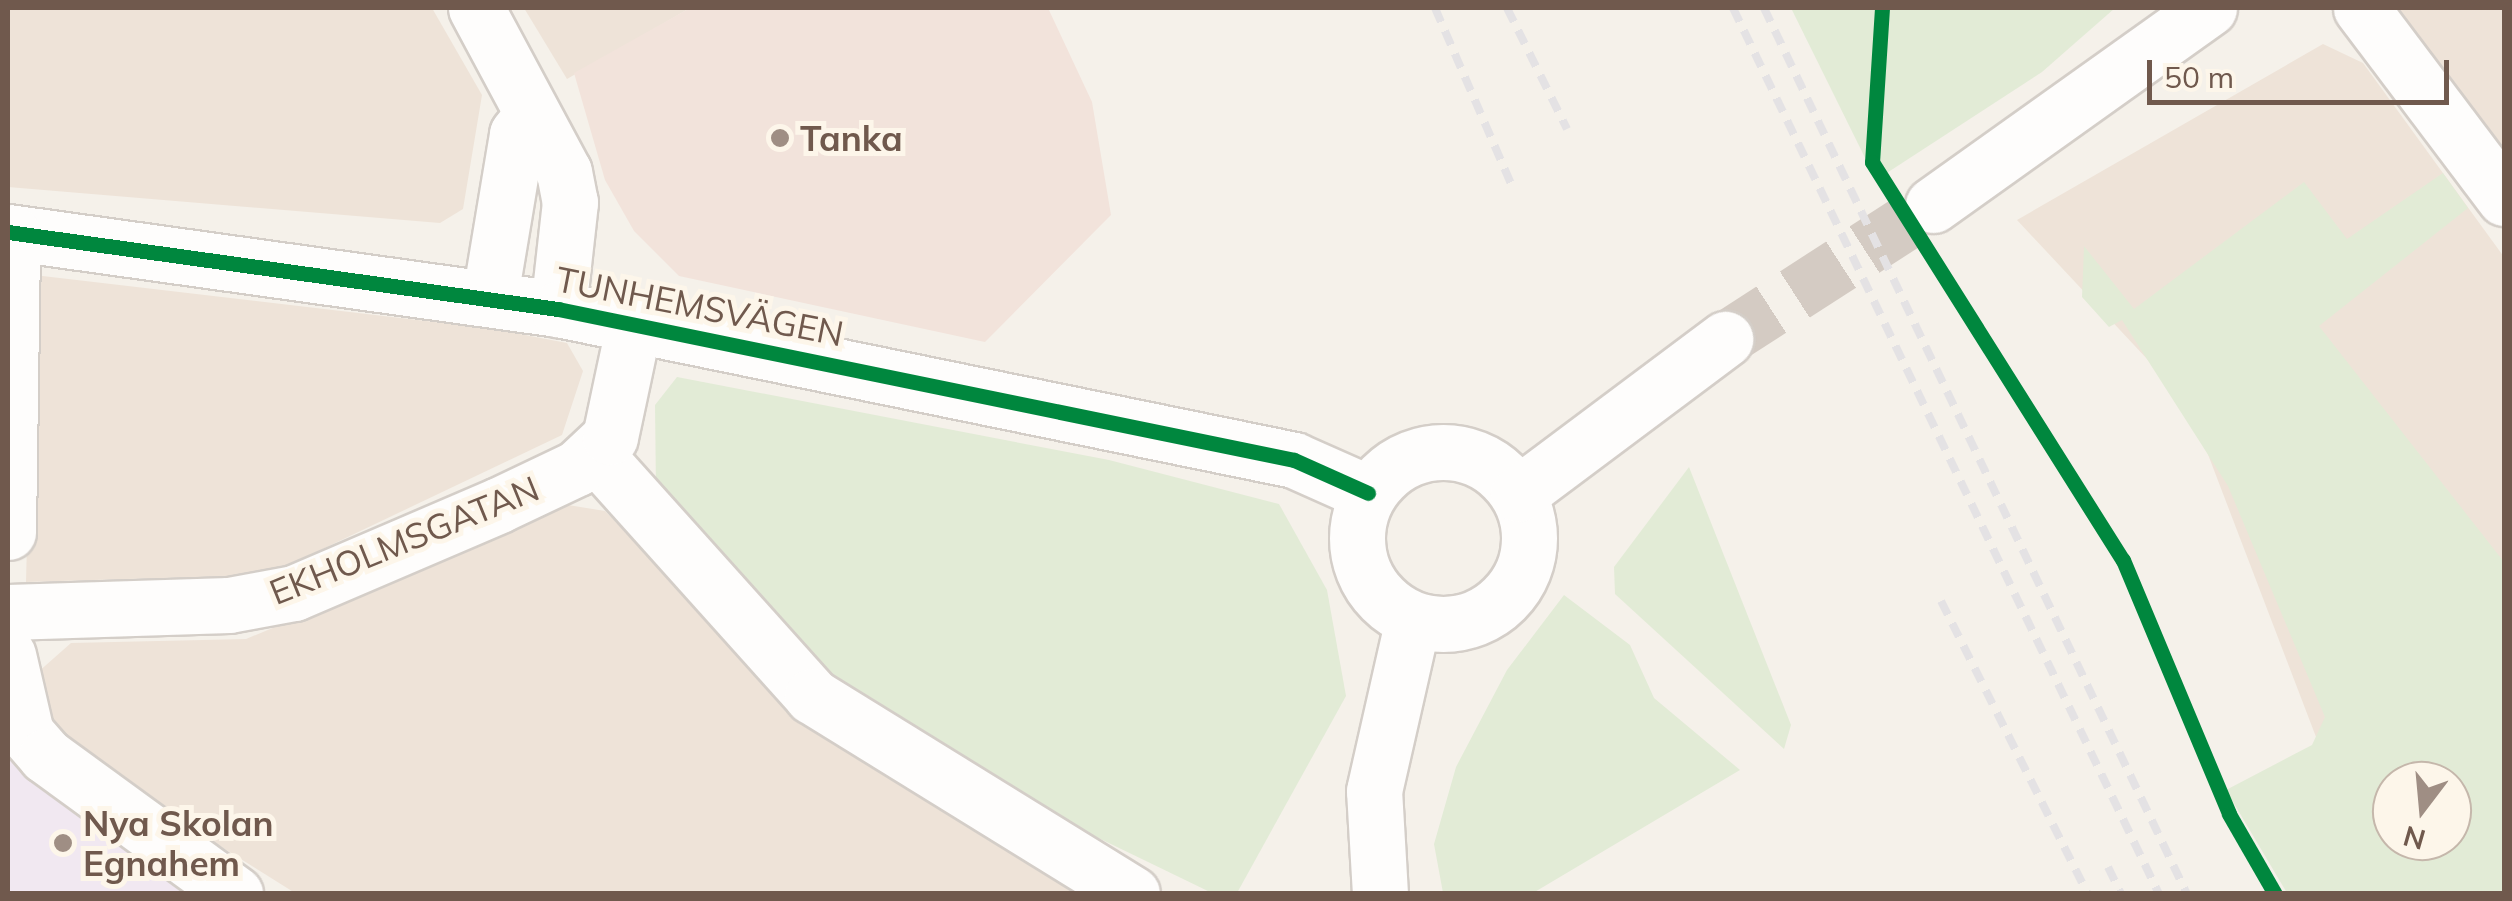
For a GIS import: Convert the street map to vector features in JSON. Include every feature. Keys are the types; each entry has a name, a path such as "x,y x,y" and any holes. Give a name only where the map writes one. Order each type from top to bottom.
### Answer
{"street":[{"path":"476,8 516,70 531,116 552,144 570,202 558,309"},
{"path":"1934,205 2209,8"},
{"path":"2361,8 2504,198"},
{"path":"490,296 517,134 531,116"},
{"path":"8,532 10,233"},
{"name":"TUNHEMSVÄGEN","path":"10,233 490,296 558,309 1294,460 1368,494"},
{"path":"634,324 610,436 596,455 812,696 1132,894"},
{"path":"1518,494 1725,339"},
{"path":"1443,451 1472,456 1518,494 1530,545 1510,593 1465,622 1413,619 1382,598 1361,567 1356,542 1368,494 1413,456 1443,451"},
{"name":"EKHOLMSGATAN","path":"8,612 229,606 294,592 596,455"},
{"path":"1380,894 1374,791 1413,619"},
{"path":"8,656 26,733 46,756 236,894"}],"shaded area":[{"path":"8,8 432,8 482,95 463,209 440,223 8,187"},
{"path":"524,8 690,8 567,79"},
{"path":"690,8 1048,8 1092,102 1111,215 985,342 679,276 634,231 605,180 574,73"},
{"path":"2395,8 2504,8 2504,162"},
{"path":"2323,44 2363,63 2504,257 2504,859 2411,893 2391,861 2472,861 2472,761 2372,761 2372,831 2321,750 2204,444 2163,376 2017,220"},
{"path":"34,275 494,329 567,343 583,371 562,435 268,575 26,582"},
{"path":"568,505 605,511 800,713 1012,838 1075,893 295,893 124,786 41,718 37,673 71,643 246,639"},
{"name":"Nya Skolan Egnahem","path":"8,745 51,793 186,893 8,893"}],"green space":[{"path":"1791,8 2115,8 2042,72 1876,180"},
{"path":"2443,173 2468,208 2319,326 2504,562 2504,893 2287,893 2226,790 2312,745 2325,717 2228,486 2122,320 2109,327 2082,297 2084,246 2134,309 2304,182 2347,239"},
{"path":"677,377 1109,460 1279,504 1327,590 1346,696 1237,893 1212,893 1049,814 829,686 656,490 655,405"},
{"path":"1689,467 1791,725 1784,749 1615,594 1614,567"},
{"path":"1564,595 1630,645 1654,698 1740,770 1533,893 1443,893 1434,844 1456,767 1507,670"}],"tunnel":[{"path":"1725,339 1933,205"}],"railway":[{"path":"1435,8 1512,186"},
{"path":"1507,8 1567,129"},
{"path":"1733,8 2159,894"},
{"path":"1764,8 2187,894"},
{"path":"1941,601 2088,894"},
{"path":"2108,867 2121,894"}],"cycle path":[{"path":"1882,8 1872,162 2123,560 2229,814 2275,894"},
{"path":"8,232 558,309 1294,460 1368,493"}],"place":[{"name":"Tanka","path":"780,138"},
{"name":"Nya Skolan Egnahem","path":"63,843"}]}
